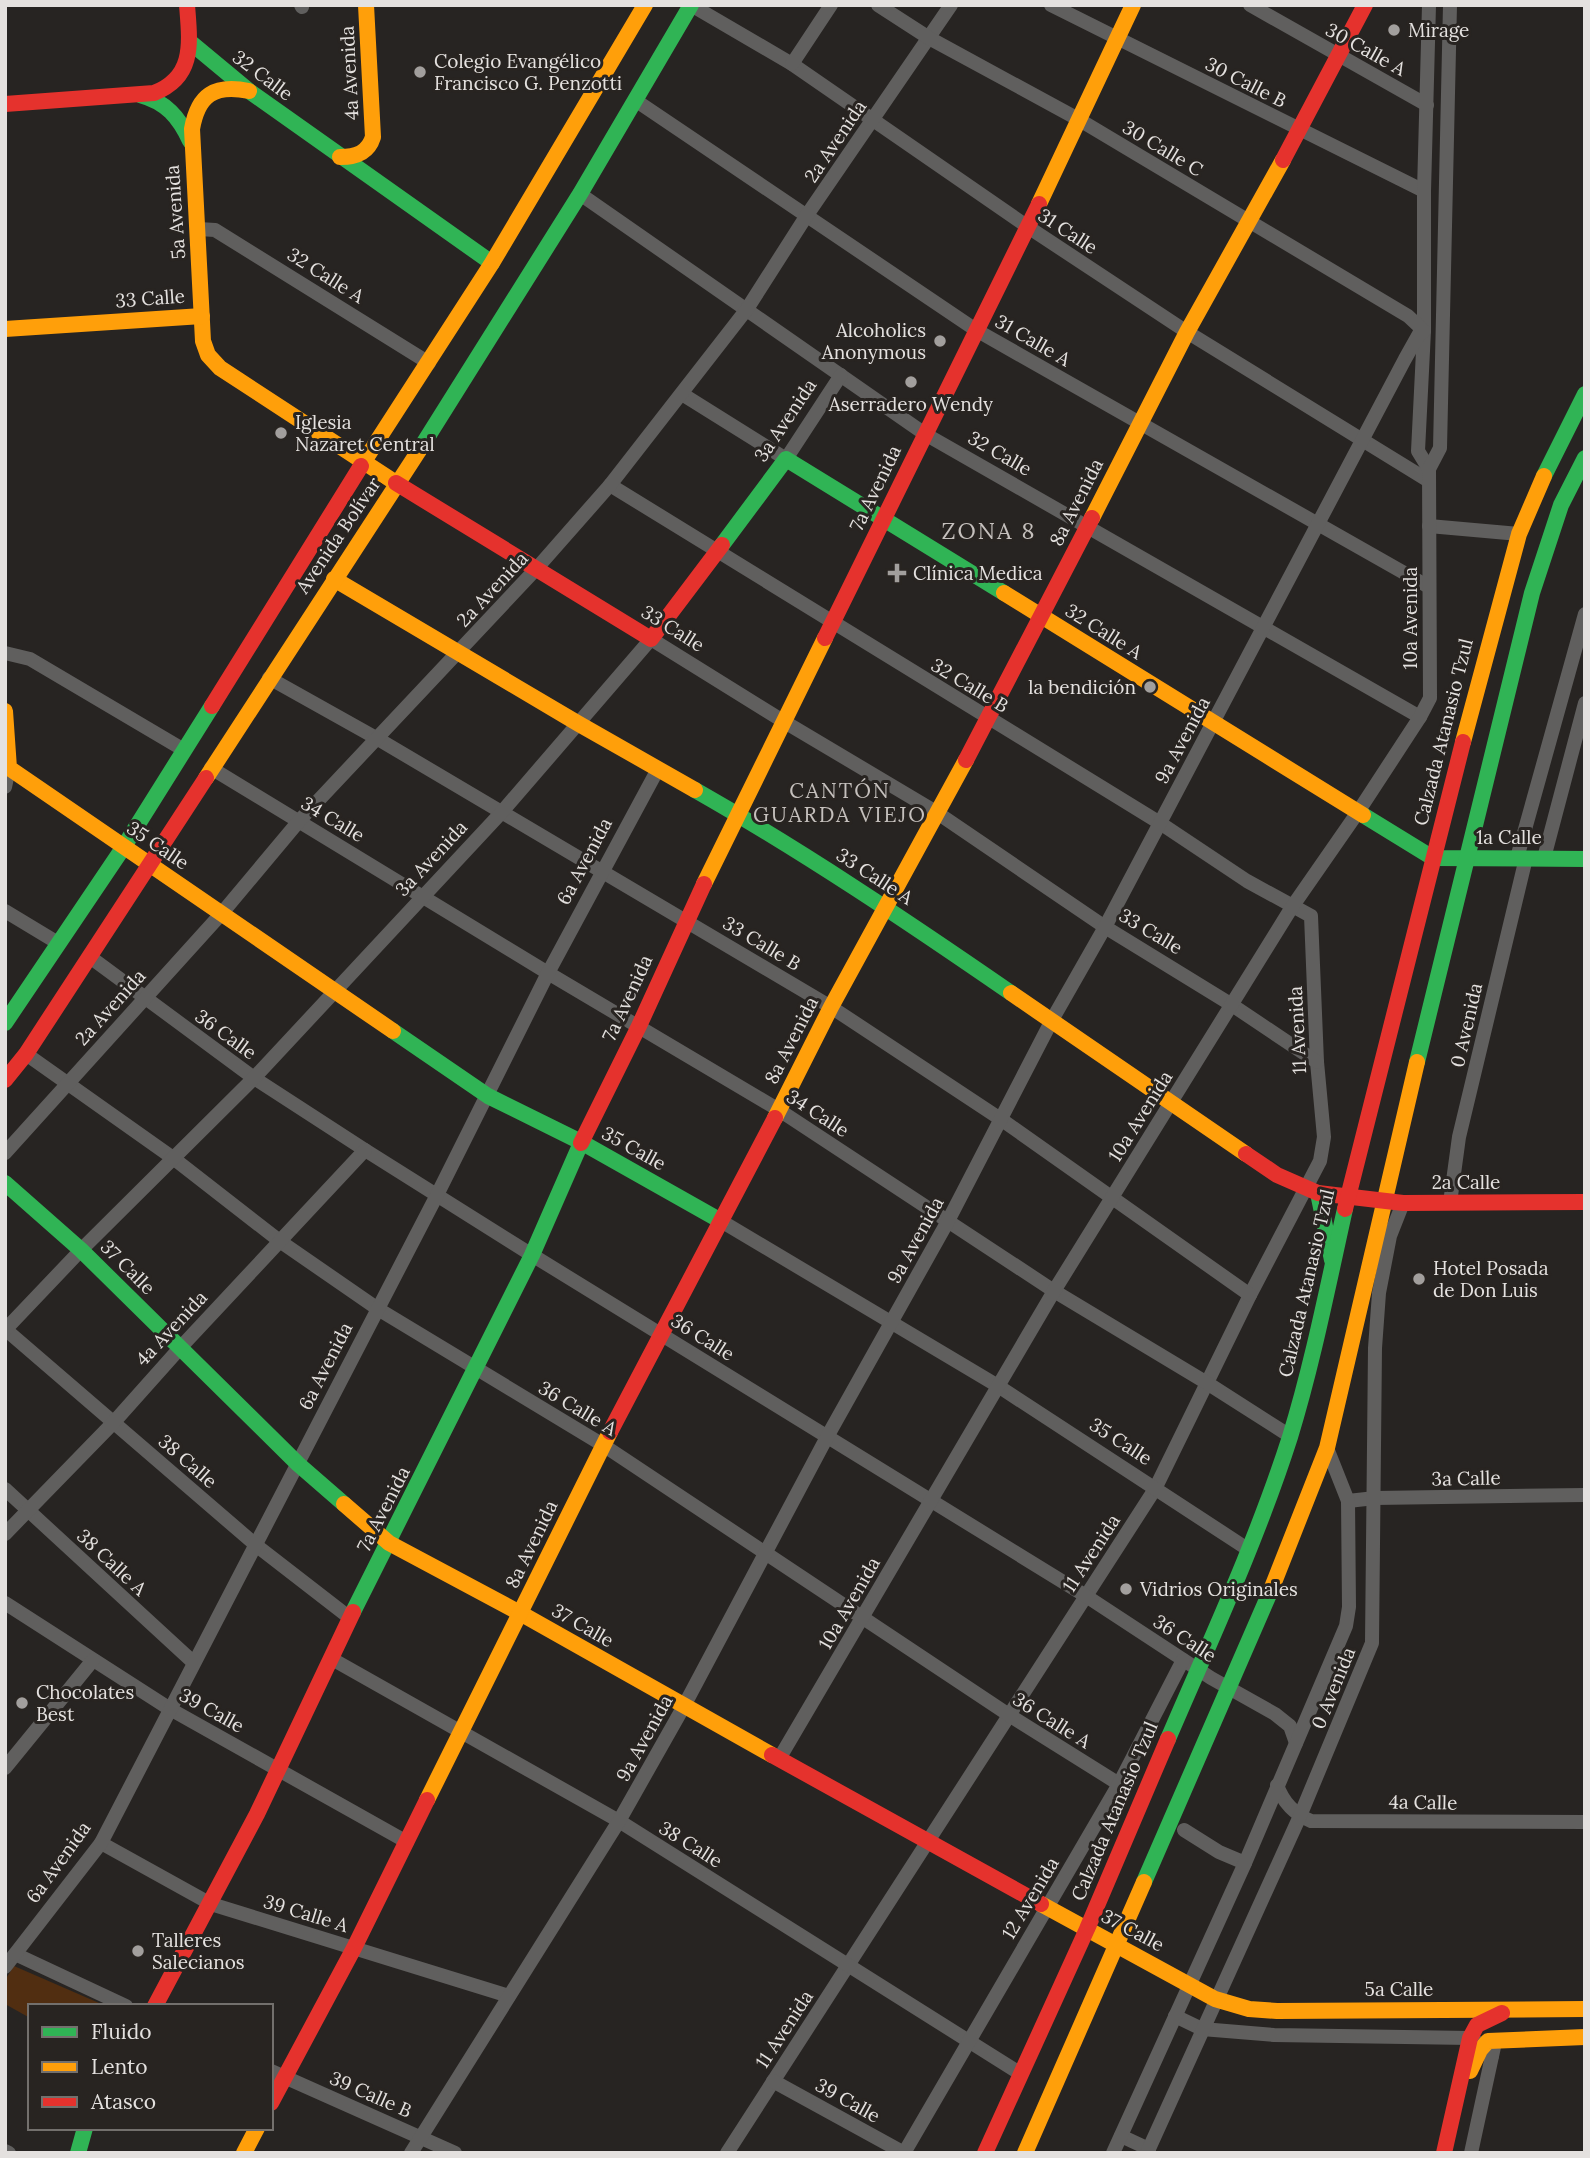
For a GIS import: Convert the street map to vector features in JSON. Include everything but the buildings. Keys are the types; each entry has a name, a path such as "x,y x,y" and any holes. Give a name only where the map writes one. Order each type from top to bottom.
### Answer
{"main road":[{"path":"5,104 162,91 176,83 184,70 190,42 187,5"},
{"name":"4a Avenida","path":"340,157 362,154 371,145 373,137 366,5"},
{"name":"Avenida Bolívar","path":"5,1023 123,848 363,463 492,263 645,5"},
{"name":"Avenida Bolívar","path":"5,1080 26,1054 90,957 269,678 398,484 580,194 691,5"},
{"name":"7a Avenida","path":"156,2004 211,1904 350,1618 532,1255 581,1142 639,1026 686,920 1028,228 1133,5"},
{"name":"8a Avenida","path":"273,2095 278,2074 354,1948 603,1445 722,1221 831,1007 989,718 1187,332 1300,131 1365,5"},
{"name":"32 Calle","path":"190,42 249,91 492,263"},
{"name":"5a Avenida","path":"202,316 199,229 192,146 195,111 205,97 225,89 249,91"},
{"name":"5a Avenida","path":"136,94 153,99 173,110 183,124 192,146"},
{"name":"33 Calle","path":"5,330 202,316 203,341 208,355 220,369 363,463 651,639"},
{"name":"Calzada Atanasio Tzul","path":"985,2153 1087,1929 1190,1664 1249,1550 1290,1436 1488,643 1519,534 1538,488 1585,394"},
{"path":"1025,2153 1229,1689 1307,1505 1327,1448 1383,1201 1532,593 1561,505 1585,458"},
{"name":"32 Calle A","path":"786,459 1433,858"},
{"name":"3a Avenida","path":"651,639 786,459"},
{"name":"33 Calle A","path":"334,579 458,654 738,814 886,907 1277,1175 1312,1191 1348,1197"},
{"path":"5,711 9,768"},
{"name":"35 Calle","path":"9,768 488,1096 581,1142 722,1221"},
{"name":"1a Calle","path":"1433,858 1585,859"},
{"name":"37 Calle","path":"5,1183 81,1250 298,1464 389,1543 520,1613 926,1842 1215,1999"},
{"path":"1312,1191 1334,1268"},
{"name":"2a Calle","path":"1348,1197 1403,1203 1585,1202"},
{"name":"5a Calle","path":"1215,1999 1249,2008 1277,2011 1585,2009"},
{"path":"1485,2045 1474,2030 1483,2021 1513,2010"},
{"path":"1485,2045 1585,2037"},
{"path":"1444,2153 1458,2097 1485,2045"},
{"path":"78,2153 84,2130"},
{"path":"244,2153 256,2130"}],"street":[{"name":"31 Calle","path":"691,5 792,64 1028,228 1187,332 1362,440 1429,475"},
{"path":"792,64 831,5"},
{"name":"30 Calle C","path":"878,5 929,38 1079,119 1408,316 1424,331"},
{"name":"2a Avenida","path":"5,1153 222,913 299,821 458,654 610,485 747,309 807,215 951,5"},
{"name":"30 Calle B","path":"1051,5 1424,191"},
{"name":"30 Calle A","path":"1250,5 1427,105"},
{"name":"10a Avenida","path":"1429,5 1424,191 1424,331 1418,451 1429,475"},
{"name":"10a Avenida","path":"779,1759 1054,1291 1292,907 1358,812 1430,698 1429,475 1440,448 1450,5"},
{"name":"31 Calle A","path":"635,100 976,330 1429,587"},
{"name":"32 Calle","path":"580,194 925,434 1420,717"},
{"name":"32 Calle A","path":"199,229 215,230 429,363"},
{"name":"9a Avenida","path":"411,2153 620,1821 684,1706 827,1437 948,1221 1052,1020 1105,927 1419,334 1424,331"},
{"name":"3a Avenida","path":"786,459 841,375"},
{"name":"32 Calle A","path":"682,394 786,459"},
{"name":"32 Calle B","path":"610,485 1160,823 1247,881 1311,916"},
{"path":"1429,526 1519,534"},
{"name":"0 Avenida","path":"1450,1203 1459,1137 1521,858 1585,614"},
{"name":"3a Avenida","path":"5,1329 254,1078 335,992 501,813 651,639"},
{"name":"33 Calle","path":"651,639 936,812 1105,927 1232,1005 1317,1062"},
{"path":"5,653 30,659 184,750"},
{"name":"33 Calle B","path":"269,678 378,739 831,1007 1002,1120 1250,1295"},
{"path":"1544,858 1585,703"},
{"path":"5,787 9,768"},
{"name":"34 Calle","path":"211,768 779,1110 1054,1291 1290,1436"},
{"name":"6a Avenida","path":"5,1967 101,1843 193,1662 257,1546 488,1096 548,973 658,769"},
{"path":"5,911 58,943"},
{"name":"11 Avenida","path":"727,2153 1155,1489 1250,1295 1312,1191 1324,1137 1317,1062 1311,916"},
{"name":"36 Calle","path":"90,957 254,1078 365,1150 1086,1596 1229,1689 1275,1714 1290,1726 1296,1743"},
{"name":"36 Calle A","path":"26,1054 173,1158 281,1242 378,1309 603,1445 1009,1716 1119,1784"},
{"name":"4a Avenida","path":"5,1534 114,1422 365,1150"},
{"name":"0 Avenida","path":"1148,2151 1300,1816 1372,1643 1375,1498 1373,1417 1379,1293 1390,1236 1403,1203"},
{"name":"35 Calle","path":"722,1221 998,1387 1249,1550"},
{"name":"38 Calle","path":"5,1329 257,1546 350,1618"},
{"name":"0 Avenida","path":"1113,2153 1245,1863 1346,1626 1349,1607 1348,1501 1327,1448"},
{"name":"38 Calle A","path":"5,1489 193,1662"},
{"name":"3a Calle","path":"1348,1501 1375,1498 1585,1496"},
{"name":"39 Calle","path":"5,1603 170,1709 407,1842"},
{"name":"38 Calle","path":"332,1659 620,1821 1021,2074"},
{"path":"5,1768 93,1660"},
{"name":"12 Avenida","path":"904,2153 1190,1664"},
{"path":"1278,1786 1281,1797 1300,1816"},
{"name":"4a Calle","path":"1300,1816 1311,1821 1585,1822"},
{"path":"1184,1829 1220,1852 1245,1863"},
{"name":"39 Calle A","path":"101,1843 211,1904 509,1996"},
{"path":"15,1954 122,2004"},
{"path":"1175,2016 1202,2029 1485,2045 1471,2153"},
{"name":"39 Calle B","path":"278,2074 455,2153"},
{"name":"39 Calle","path":"773,2081 904,2153"},
{"path":"1121,2136 1148,2151"}],"shaded area":[{"path":"14,1966 101,2004 28,2004 28,2017 5,2004 5,1980"}],"traffic: fast":[{"path":"420,449 580,194 691,5"},
{"path":"190,42 249,91 492,263"},
{"path":"140,95 171,112 190,141"},
{"path":"1544,476 1585,394"},
{"path":"1417,1062 1532,593 1561,505 1585,458"},
{"path":"722,545 786,459 1004,593"},
{"path":"5,1023 123,848 212,706"},
{"path":"695,790 855,888 1011,993"},
{"path":"1363,815 1433,858 1585,859"},
{"path":"393,1031 488,1096 581,1142 721,1221"},
{"path":"353,1612 532,1255 581,1143"},
{"path":"5,1183 81,1250 298,1464 344,1504"},
{"path":"1318,1193 1332,1260"},
{"path":"1168,1739 1248,1551 1290,1437 1313,1352 1345,1209"},
{"path":"1144,1882 1271,1590"},
{"path":"78,2153 84,2130"}],"traffic: slow":[{"path":"340,157 361,153 373,137 366,5"},
{"path":"361,466 492,263 645,5"},
{"path":"1039,204 1133,5"},
{"path":"249,91 226,89 210,95 203,100 192,129 203,341 208,355 220,368 396,483"},
{"path":"1092,518 1187,332 1283,160"},
{"path":"5,329 202,316"},
{"path":"206,778 420,449"},
{"path":"1463,742 1519,534 1544,476"},
{"path":"334,579 695,790"},
{"path":"1004,593 1363,815"},
{"path":"704,884 825,638"},
{"path":"5,711 9,768 393,1031"},
{"path":"775,1118 831,1007 966,760"},
{"path":"1011,993 1246,1154"},
{"path":"1271,1590 1327,1448 1417,1062"},
{"path":"427,1800 610,1432"},
{"path":"344,1504 389,1543 520,1613 772,1755"},
{"path":"1025,2153 1144,1882"},
{"path":"1041,1904 1215,1999 1249,2009 1585,2009"},
{"path":"1470,2071 1480,2050 1488,2041 1585,2037"},
{"path":"244,2153 256,2130"}],"traffic: jam":[{"path":"5,104 154,93 167,86 177,78 187,57 187,5"},
{"path":"1283,160 1365,5"},
{"path":"825,638 1039,204"},
{"path":"212,706 361,466"},
{"path":"396,483 651,639 722,545"},
{"path":"966,760 1092,518"},
{"path":"1345,1209 1463,742"},
{"path":"5,1080 26,1054 206,778"},
{"path":"581,1143 639,1026 704,884"},
{"path":"610,1432 775,1118"},
{"path":"1246,1154 1277,1175 1318,1193 1403,1203 1585,1202"},
{"path":"156,2004 257,1814 353,1612"},
{"path":"985,2153 1087,1929 1168,1739"},
{"path":"772,1755 1041,1904"},
{"path":"273,2099 354,1948 427,1800"},
{"path":"1444,2153 1470,2038 1477,2025 1502,2013"}],"place":[{"name":"Mirage","path":"1394,30"},
{"name":"Colegio Evangélico Francisco G. Penzotti","path":"420,72"},
{"name":"Alcoholics Anonymous","path":"940,341"},
{"name":"Aserradero Wendy","path":"911,382"},
{"name":"Iglesia Nazaret Central","path":"281,433"},
{"name":"Clínica Medica","path":"897,573"},
{"name":"la bendición","path":"1150,687"},
{"name":"Hotel Posada de Don Luis","path":"1419,1279"},
{"name":"Vidrios Originales","path":"1126,1589"},
{"name":"Chocolates Best","path":"22,1703"},
{"name":"Talleres Salecianos","path":"138,1951"}],"district":[{"name":"ZONA 8","path":"989,531"},
{"name":"CANTÓN GUARDA VIEJO","path":"840,803"}]}
